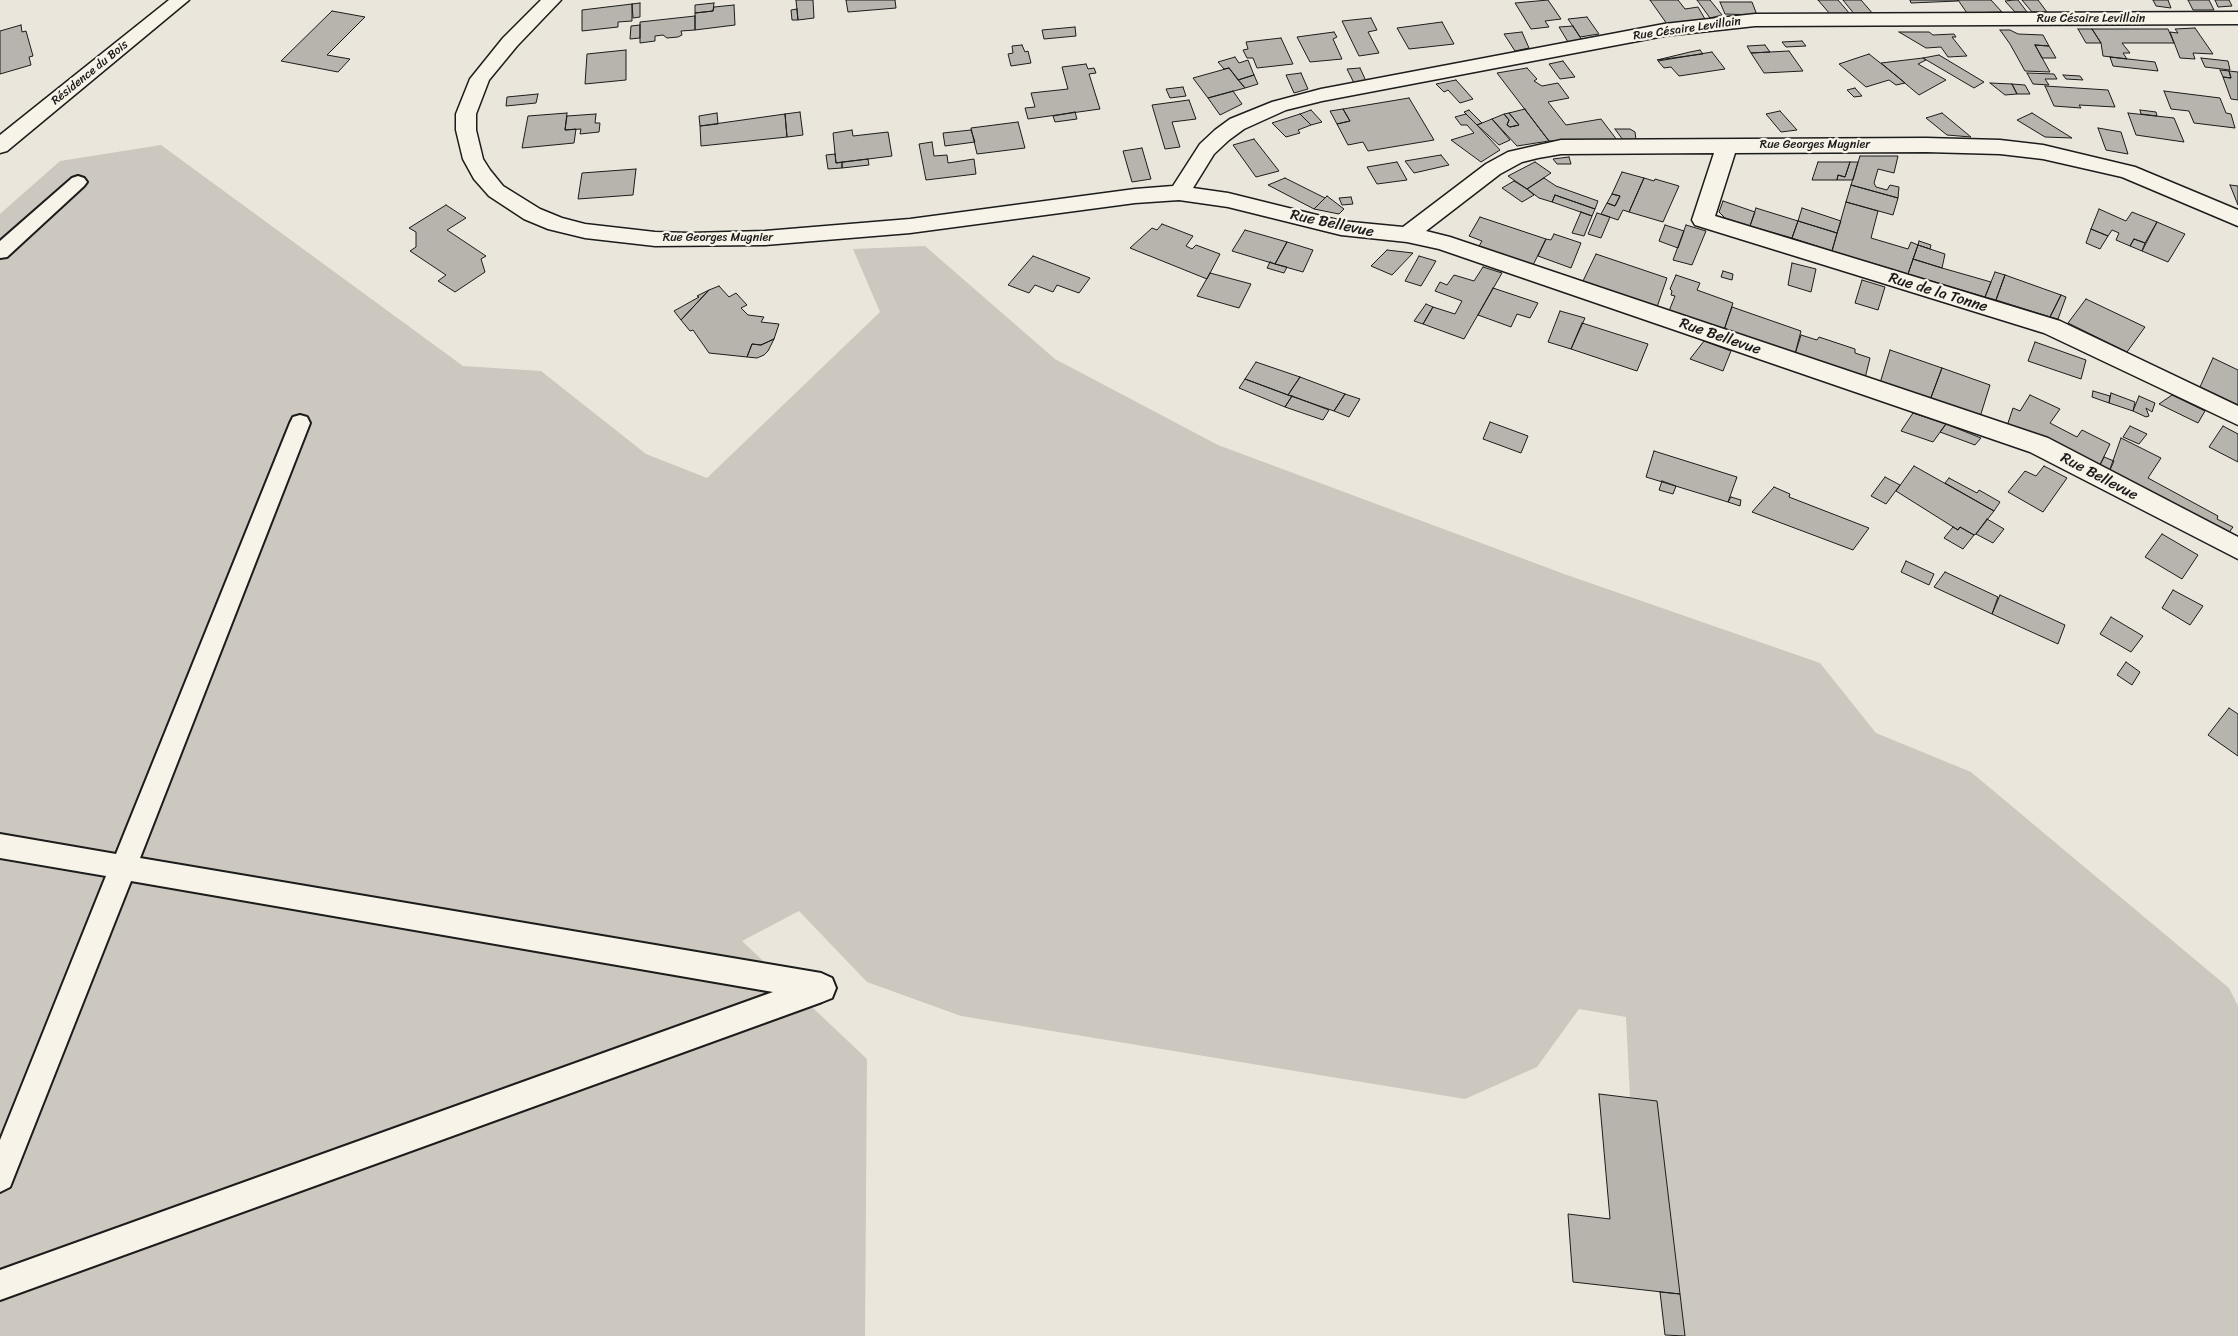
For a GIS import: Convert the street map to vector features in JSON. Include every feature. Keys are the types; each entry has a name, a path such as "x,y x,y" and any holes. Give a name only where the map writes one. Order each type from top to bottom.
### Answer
{"street":[{"name":"Résidence du Bois","path":"0,146 180,0"},
{"name":"Rue Georges Mugnier","path":"552,0 510,42 480,80 466,114 466,130 472,159 481,174 496,191 532,214 556,224 586,231 655,239 765,238 910,226 1135,196 1179,193"},
{"name":"Rue Césaire Levillain","path":"1179,193 1206,149 1222,134 1236,124 1279,106 1321,95 1664,30 1755,20 2238,18"},
{"name":"Rue Georges Mugnier","path":"1407,235 1493,169 1515,157 1537,150 1561,147 1926,145 2043,152 2128,172 2174,190 2238,219"},
{"name":"Rue de la Tonne","path":"1727,146 1702,220 2052,328 2238,416"},
{"name":"Rue Bellevue","path":"1179,193 1228,200 1341,228 1407,235 1442,242 2039,445 2238,549"}],"lane":[{"path":"0,252 78,182"},
{"path":"0,1177 300,423"},
{"path":"0,846 822,988 0,1285"}],"shaded area":[{"path":"161,145 463,366 541,371 646,454 707,478 880,312 853,249 925,246 1055,359 1218,445 1567,575 1820,663 1876,733 1971,772 2229,988 2238,1006 2238,1336 1685,1336 1657,1101 1630,1097 1626,1017 1579,1009 1537,1067 1465,1099 961,1016 867,982 799,911 742,941 867,1059 865,1336 0,1336 0,214 60,161"}],"building":[{"path":"796,0 813,0 814,18 798,20"},
{"path":"846,0 895,0 896,8 848,12"},
{"path":"1548,0 1561,19 1545,21 1549,27 1531,29 1515,3"},
{"path":"1650,0 1678,0 1685,9 1698,7 1705,19 1667,24"},
{"path":"1697,0 1710,0 1722,15 1710,18"},
{"path":"1818,0 1838,0 1850,14 1830,14"},
{"path":"1843,0 1861,0 1874,15 1855,15"},
{"path":"1910,0 1957,0 1958,1 1911,3"},
{"path":"1958,0 1991,0 2002,12 1967,13"},
{"path":"2018,0 2027,12 2015,12 2005,1"},
{"path":"2022,0 2038,0 2047,12 2032,12"},
{"path":"2153,0 2168,0 2171,8 2156,6"},
{"path":"2188,0 2209,0 2214,10 2193,10"},
{"path":"2215,0 2229,0 2232,6 2218,7"},
{"path":"1720,2 1752,2 1757,15 1725,14"},
{"path":"640,3 640,17 633,18 632,4"},
{"path":"714,3 713,11 695,13 695,5"},
{"path":"632,4 632,21 618,22 618,27 582,31 582,10"},
{"path":"734,5 735,25 695,30 695,13 713,11 714,7"},
{"path":"797,9 798,20 792,20 791,10"},
{"path":"332,11 365,17 327,55 350,59 338,72 281,61"},
{"path":"695,16 695,30 681,31 682,35 678,37 655,36 655,41 640,43 640,22"},
{"path":"1587,17 1599,34 1580,37 1568,19"},
{"path":"1371,18 1377,30 1368,32 1379,53 1359,56 1342,21"},
{"path":"1442,22 1454,44 1409,49 1397,28"},
{"path":"21,25 22,32 26,31 33,56 29,57 31,65 0,74 0,31"},
{"path":"640,25 640,38 630,39 631,26"},
{"path":"1573,26 1582,40 1568,42 1559,27"},
{"path":"1075,27 1076,36 1044,39 1042,30"},
{"path":"2195,28 2213,54 2193,53 2195,59 2180,58 2170,32 2178,33 2175,29"},
{"path":"2078,29 2092,29 2101,43 2086,43"},
{"path":"2092,29 2168,29 2174,43 2122,43 2130,53 2123,53 2127,59 2103,56 2101,43"},
{"path":"2000,30 2010,30 2018,34 2043,35 2049,46 2035,45 2050,72 2025,71"},
{"path":"1334,32 1337,37 1333,39 1342,59 1310,62 1297,37"},
{"path":"1522,32 1529,48 1515,51 1504,34"},
{"path":"1899,32 1929,32 1933,35 1954,34 1956,37 1952,37 1967,56 1948,57 1941,47 1926,48"},
{"path":"1281,38 1293,64 1257,68 1253,58 1247,58 1243,50 1248,49 1246,42"},
{"path":"1802,41 1806,46 1786,47 1782,42"},
{"path":"1022,45 1025,52 1028,51 1031,63 1011,66 1008,54 1013,53 1012,46"},
{"path":"1765,45 1770,52 1751,53 1747,46"},
{"path":"2035,45 2049,46 2056,58 2042,58"},
{"path":"626,50 626,80 585,84 587,54"},
{"path":"1700,50 1703,54 1657,60 1690,52"},
{"path":"1789,51 1803,71 1764,73 1751,53"},
{"path":"1712,52 1725,69 1679,76 1671,67 1664,68 1658,61"},
{"path":"1869,54 1905,83 1896,85 1889,80 1866,87 1839,64"},
{"path":"1939,55 1984,82 1974,88 1923,58"},
{"path":"1235,57 1239,63 1248,60 1254,75 1238,80 1229,68 1224,69 1218,62"},
{"path":"2110,57 2155,62 2158,71 2113,66"},
{"path":"1923,58 1926,60 1918,64 1946,80 1919,95 1881,63"},
{"path":"2201,58 2228,61 2230,70 2205,67"},
{"path":"1563,61 1575,77 1560,79 1549,64"},
{"path":"1086,64 1088,69 1094,68 1096,73 1089,74 1100,109 1028,119 1025,108 1035,107 1031,93 1068,89 1062,67"},
{"path":"1229,68 1245,88 1208,98 1193,78"},
{"path":"1360,68 1366,81 1354,83 1347,69"},
{"path":"1527,68 1537,79 1534,81 1542,86 1558,83 1569,98 1548,102 1566,125 1601,119 1617,140 1549,141 1497,73"},
{"path":"2220,70 2229,71 2231,78 2223,77"},
{"path":"2229,71 2238,72 2238,100 2231,99 2223,77 2231,78"},
{"path":"1301,73 1308,89 1294,93 1286,75"},
{"path":"2027,73 2054,74 2057,79 2045,79 2049,85 2033,84"},
{"path":"1254,75 1258,84 1245,88 1238,80"},
{"path":"2063,75 2080,76 2083,80 2066,79"},
{"path":"1456,80 1473,99 1460,103 1448,90 1444,92 1436,84"},
{"path":"1990,83 2012,84 2017,94 2005,95"},
{"path":"2012,84 2025,85 2030,94 2017,94"},
{"path":"2045,86 2108,90 2115,107 2079,105 2081,108 2054,106"},
{"path":"1183,87 1186,96 1170,98 1166,89"},
{"path":"1855,88 1862,96 1854,97 1847,90"},
{"path":"1233,91 1242,104 1220,115 1208,98"},
{"path":"2164,91 2220,98 2226,113 2231,114 2235,128 2194,123 2189,111 2171,109"},
{"path":"538,94 536,103 506,106 507,97"},
{"path":"1409,98 1434,140 1368,151 1363,142 1348,145 1337,124 1350,121 1343,109"},
{"path":"1189,100 1196,119 1172,122 1180,147 1165,149 1152,105"},
{"path":"1343,109 1350,121 1337,124 1330,111"},
{"path":"1525,109 1549,141 1517,146 1492,119 1504,114 1509,120 1507,125 1510,127 1519,125 1509,113"},
{"path":"1311,110 1322,122 1311,125 1300,114"},
{"path":"1469,110 1482,123 1477,125 1464,112"},
{"path":"2140,110 2156,112 2157,116 2141,114"},
{"path":"1780,111 1797,130 1781,132 1766,114"},
{"path":"800,112 803,135 787,137 785,114"},
{"path":"1075,112 1077,119 1055,122 1053,116"},
{"path":"567,113 565,130 576,129 574,143 522,148 528,116"},
{"path":"717,113 718,124 700,126 699,116"},
{"path":"1509,113 1519,125 1510,127 1507,125 1509,120 1504,114"},
{"path":"1942,113 1971,137 1947,135 1926,118"},
{"path":"2032,113 2072,138 2045,137 2017,120"},
{"path":"2128,113 2174,118 2184,142 2136,135"},
{"path":"596,114 595,123 600,123 599,132 580,134 581,129 565,130 567,116"},
{"path":"785,114 787,137 701,146 700,126"},
{"path":"1300,114 1311,125 1298,130 1300,133 1286,137 1272,123"},
{"path":"1466,114 1500,150 1481,162 1451,140 1474,133 1467,125 1461,125 1455,117"},
{"path":"1492,119 1510,140 1499,145 1477,125"},
{"path":"1018,122 1025,148 977,154 971,128"},
{"path":"2098,128 2121,132 2128,154 2106,150"},
{"path":"1615,129 1630,129 1635,132 1636,140 1623,140"},
{"path":"852,130 853,136 888,132 892,156 836,163 833,133"},
{"path":"971,130 975,142 945,146 943,133"},
{"path":"1254,139 1279,171 1256,177 1233,145"},
{"path":"932,142 934,156 947,155 948,163 974,159 976,174 926,180 919,144"},
{"path":"1142,148 1151,179 1132,182 1123,151"},
{"path":"835,154 836,163 842,162 842,168 828,169 826,155"},
{"path":"1441,155 1449,165 1414,173 1405,161"},
{"path":"1860,156 1898,156 1894,173 1878,169 1874,183 1876,187 1887,190 1890,185 1899,187 1898,198 1851,185"},
{"path":"1569,157 1571,164 1557,164 1553,159"},
{"path":"868,159 869,165 842,168 842,162"},
{"path":"1397,162 1407,180 1377,184 1367,167"},
{"path":"1535,162 1551,173 1527,189 1508,176"},
{"path":"1818,162 1850,162 1845,177 1838,175 1837,180 1812,180"},
{"path":"1850,162 1858,162 1853,180 1837,180 1838,175 1845,177"},
{"path":"636,169 633,195 578,199 582,173"},
{"path":"1622,172 1644,178 1629,212 1623,210 1618,220 1601,214 1607,203 1615,206 1620,196 1612,194"},
{"path":"1285,178 1325,198 1314,209 1268,185"},
{"path":"1544,178 1556,186 1598,201 1595,209 1555,195 1552,202 1539,198 1527,189"},
{"path":"1644,178 1679,186 1663,222 1629,212"},
{"path":"1514,181 1534,195 1522,202 1502,188"},
{"path":"1851,185 1898,198 1893,215 1846,202"},
{"path":"2230,185 2238,186 2238,205"},
{"path":"1612,194 1620,196 1615,206 1607,203"},
{"path":"1555,195 1595,209 1592,216 1552,202"},
{"path":"1327,196 1344,209 1339,214 1314,209"},
{"path":"1351,197 1353,204 1342,205 1339,198"},
{"path":"1723,201 1755,212 1750,226 1725,218 1719,212"},
{"path":"1846,202 1878,211 1871,238 1908,249 1911,242 1918,245 1908,274 1832,251"},
{"path":"446,205 466,218 447,230 486,256 481,259 485,272 455,292 438,281 446,275 410,251 416,247 416,232 409,228"},
{"path":"1756,208 1798,221 1792,238 1750,226"},
{"path":"1802,208 1841,221 1837,233 1798,221"},
{"path":"2099,209 2126,221 2132,212 2157,222 2145,243 2134,239 2130,246 2116,240 2119,233 2112,230 2108,236 2091,229"},
{"path":"1581,212 1592,216 1584,236 1572,233"},
{"path":"1597,213 1610,217 1601,238 1588,234"},
{"path":"1480,217 1546,239 1533,265 1479,246 1482,241 1469,236"},
{"path":"1798,221 1837,233 1832,251 1792,238"},
{"path":"2157,222 2185,234 2168,262 2142,251"},
{"path":"1162,224 1193,236 1186,246 1192,249 1196,245 1220,254 1207,279 1130,248 1152,228 1157,230"},
{"path":"1665,225 1684,231 1678,248 1659,241"},
{"path":"1686,225 1706,231 1692,265 1673,260"},
{"path":"2091,229 2108,236 2100,249 2086,243"},
{"path":"1245,230 1287,242 1275,264 1232,251"},
{"path":"1554,234 1581,243 1571,268 1538,256 1546,239 1551,240"},
{"path":"2134,239 2145,243 2142,251 2130,246"},
{"path":"1919,241 1931,245 1930,249 1918,245"},
{"path":"1287,242 1313,250 1303,272 1275,264"},
{"path":"1918,245 1945,254 1942,268 1913,259"},
{"path":"1387,250 1413,253 1392,275 1371,266"},
{"path":"1596,254 1667,278 1657,307 1583,281"},
{"path":"1033,256 1090,278 1079,293 1057,285 1053,292 1035,285 1029,293 1008,285"},
{"path":"1419,256 1436,261 1421,286 1405,281"},
{"path":"1913,259 1991,282 1985,297 1908,274"},
{"path":"1270,262 1287,267 1284,273 1267,268"},
{"path":"1792,263 1816,269 1811,292 1788,285"},
{"path":"1483,267 1502,273 1464,339 1423,324 1433,307 1455,314 1462,301 1435,291 1440,282 1447,285 1454,275 1474,281"},
{"path":"1723,271 1733,274 1732,280 1721,277"},
{"path":"1995,272 2005,275 1996,300 1985,297"},
{"path":"1210,273 1251,284 1239,308 1197,296"},
{"path":"1676,275 1700,283 1697,290 1733,303 1724,330 1669,311 1675,296 1671,295 1672,291 1670,289"},
{"path":"2005,275 2061,295 2050,317 1996,300"},
{"path":"1862,280 1885,287 1878,310 1855,303"},
{"path":"719,286 729,297 736,293 747,305 741,308 748,315 764,317 761,322 779,324 774,339 761,345 752,344 747,357 709,353 693,330 690,331 681,320 709,290"},
{"path":"1493,288 1538,303 1530,318 1517,314 1511,327 1478,315"},
{"path":"709,290 681,320 674,311"},
{"path":"2061,295 2066,297 2058,319 2050,317"},
{"path":"2086,299 2145,327 2127,352 2068,323"},
{"path":"1426,304 1433,307 1423,324 1414,321"},
{"path":"1732,307 1801,331 1795,354 1724,330"},
{"path":"1560,311 1585,318 1571,349 1548,342"},
{"path":"1582,323 1648,344 1637,371 1571,349"},
{"path":"1801,335 1817,340 1819,337 1855,349 1855,353 1870,358 1865,378 1795,354"},
{"path":"774,339 764,355 757,358 747,357 752,344 761,345"},
{"path":"1704,341 1731,351 1723,371 1690,359"},
{"path":"2035,342 2086,360 2081,379 2028,361"},
{"path":"1890,350 1942,368 1930,400 1880,383"},
{"path":"2213,358 2238,370 2238,405 2200,387"},
{"path":"1256,362 1300,377 1288,395 1245,379"},
{"path":"1942,368 1990,385 1980,417 1930,400"},
{"path":"1300,377 1345,394 1334,411 1288,395"},
{"path":"1245,379 1292,396 1285,407 1239,388"},
{"path":"2093,391 2110,396 2109,403 2092,397"},
{"path":"2111,393 2135,402 2133,411 2109,403"},
{"path":"1345,394 1360,399 1349,417 1334,411"},
{"path":"2030,395 2060,409 2050,423 2077,437 2082,430 2110,444 2099,467 2007,426 2013,408 2020,411"},
{"path":"2172,395 2205,411 2198,423 2159,404"},
{"path":"1292,396 1329,410 1323,420 1285,407"},
{"path":"2139,396 2155,403 2152,412 2146,408 2149,416 2146,417 2133,411"},
{"path":"1913,413 1946,424 1933,442 1901,431"},
{"path":"1490,422 1528,436 1521,453 1483,439"},
{"path":"1946,424 1981,438 1975,445 1940,432"},
{"path":"2130,426 2147,434 2139,444 2123,437"},
{"path":"2223,426 2238,434 2238,462 2209,447"},
{"path":"2121,438 2161,458 2148,478 2218,516 2217,519 2233,527 2228,534 2109,472"},
{"path":"1654,451 1737,477 1728,502 1646,477"},
{"path":"2104,457 2114,461 2109,472 2099,467"},
{"path":"1914,466 1994,511 1976,534 1974,535 1960,527 1958,530 1896,491"},
{"path":"2044,466 2067,478 2043,512 2008,492 2025,471 2036,476"},
{"path":"1885,477 1900,485 1886,504 1871,496"},
{"path":"1949,478 1977,493 1979,490 2000,502 1994,511 1945,483"},
{"path":"1662,481 1676,486 1673,494 1659,490"},
{"path":"1774,487 1790,494 1789,497 1869,528 1853,550 1752,512"},
{"path":"1731,497 1741,500 1740,506 1728,502"},
{"path":"1987,519 2004,529 1993,543 1976,534"},
{"path":"1953,527 1958,530 1960,527 1974,535 1963,549 1944,538"},
{"path":"2162,534 2198,555 2182,579 2145,557"},
{"path":"1906,561 1934,574 1929,585 1901,572"},
{"path":"1945,572 1998,597 1992,614 1934,587"},
{"path":"2173,590 2203,606 2190,625 2162,608"},
{"path":"2000,595 2065,625 2058,644 1992,614"},
{"path":"2111,617 2143,636 2131,652 2100,634"},
{"path":"2126,662 2140,672 2132,685 2117,675"},
{"path":"2229,708 2238,714 2238,756 2208,735"},
{"path":"1599,1094 1657,1101 1680,1294 1573,1282 1568,1214 1610,1219"},
{"path":"1660,1292 1680,1294 1685,1336 1665,1335"}]}
